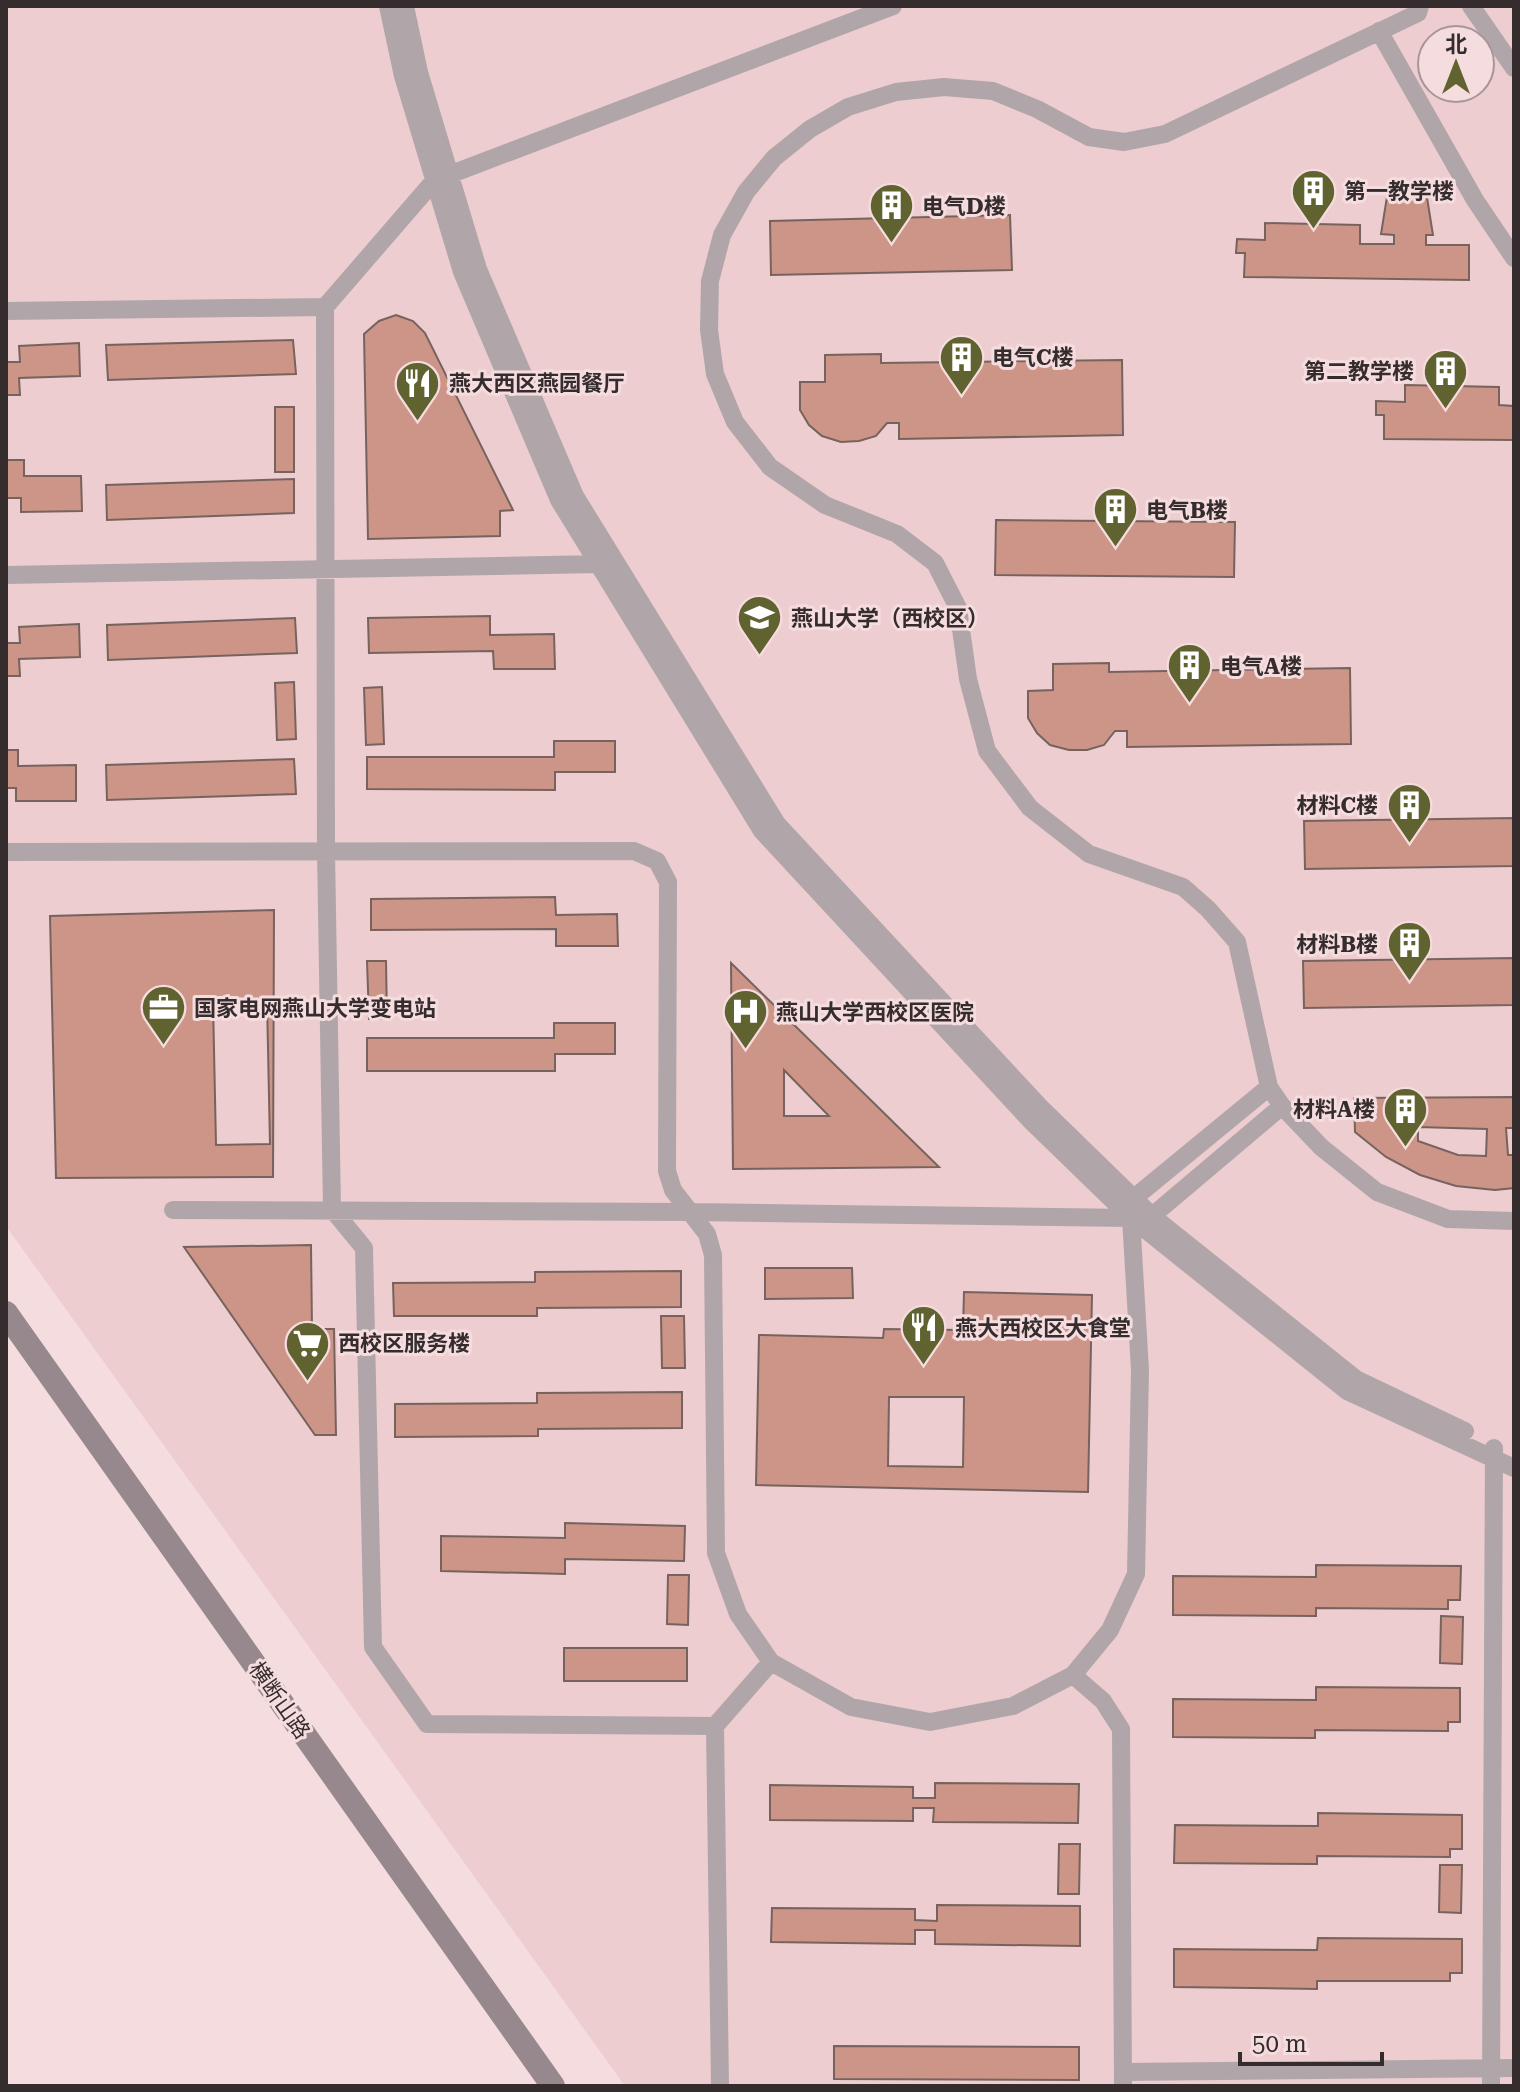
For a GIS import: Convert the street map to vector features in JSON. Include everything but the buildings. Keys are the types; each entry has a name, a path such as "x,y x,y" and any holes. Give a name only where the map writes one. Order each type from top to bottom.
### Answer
{"main road":[{"name":"横断山路","path":"6,1313 553,2086"}],"street":[{"path":"388,6 403,76 444,174 478,269 604,560 762,831 1030,1120 1131,1218 1347,1391 1494,1451 1514,1455"},
{"path":"405,6 444,174"},
{"path":"715,1726 427,1724 373,1647 364,1248 332,1209 326,851 325,307 444,174 893,6"},
{"path":"1420,6 1418,13 1165,134 1124,142 1089,137 1037,109 993,91 932,88 896,92 848,107 810,129 774,158 746,192 722,235 710,281 709,330 715,374 735,422 770,467 825,505 897,534 935,563 958,608 968,679 987,751 1030,808 1089,854 1183,887 1208,909 1237,942 1269,1087 1282,1106 1321,1147 1377,1192 1448,1219 1514,1221"},
{"path":"1471,6 1514,68"},
{"path":"1379,31 1475,200 1514,258"},
{"path":"6,311 325,307"},
{"path":"6,575 604,560"},
{"path":"604,560 777,824 1040,1107 1152,1216 1356,1379 1494,1451 1514,1468"},
{"path":"6,852 634,851 657,861 668,882 667,1171 673,1190 707,1234 713,1255 716,1553 738,1614 771,1662 851,1707 930,1722 1013,1706 1073,1675 1110,1630 1136,1574 1140,1370 1131,1218 1134,1198 1269,1087"},
{"path":"173,1210 1131,1218 1152,1216 1282,1106"},
{"path":"1491,2077 1494,1451"},
{"path":"720,2086 715,1726 771,1662"},
{"path":"1073,1675 1103,1701 1121,1729 1123,2079 1491,2077 1514,2068"}],"shaded area":[{"name":"燕山大学（西校区）","path":"6,6 1514,6 1514,2086 625,2086 6,1226"}],"place":[{"name":"第一教学楼","path":"1313,230"},
{"name":"电气D楼","path":"891,245"},
{"name":"电气C楼","path":"961,396"},
{"name":"第二教学楼","path":"1445,410"},
{"name":"燕大西区燕园餐厅","path":"418,422"},
{"name":"电气B楼","path":"1115,549"},
{"name":"燕山大学（西校区）","path":"760,657"},
{"name":"电气A楼","path":"1189,705"},
{"name":"材料C楼","path":"1409,844"},
{"name":"材料B楼","path":"1409,983"},
{"name":"国家电网燕山大学变电站","path":"163,1047"},
{"name":"燕山大学西校区医院","path":"745,1051"},
{"name":"材料A楼","path":"1406,1148"},
{"name":"燕大西校区大食堂","path":"924,1367"},
{"name":"西校区服务楼","path":"307,1382"}]}
